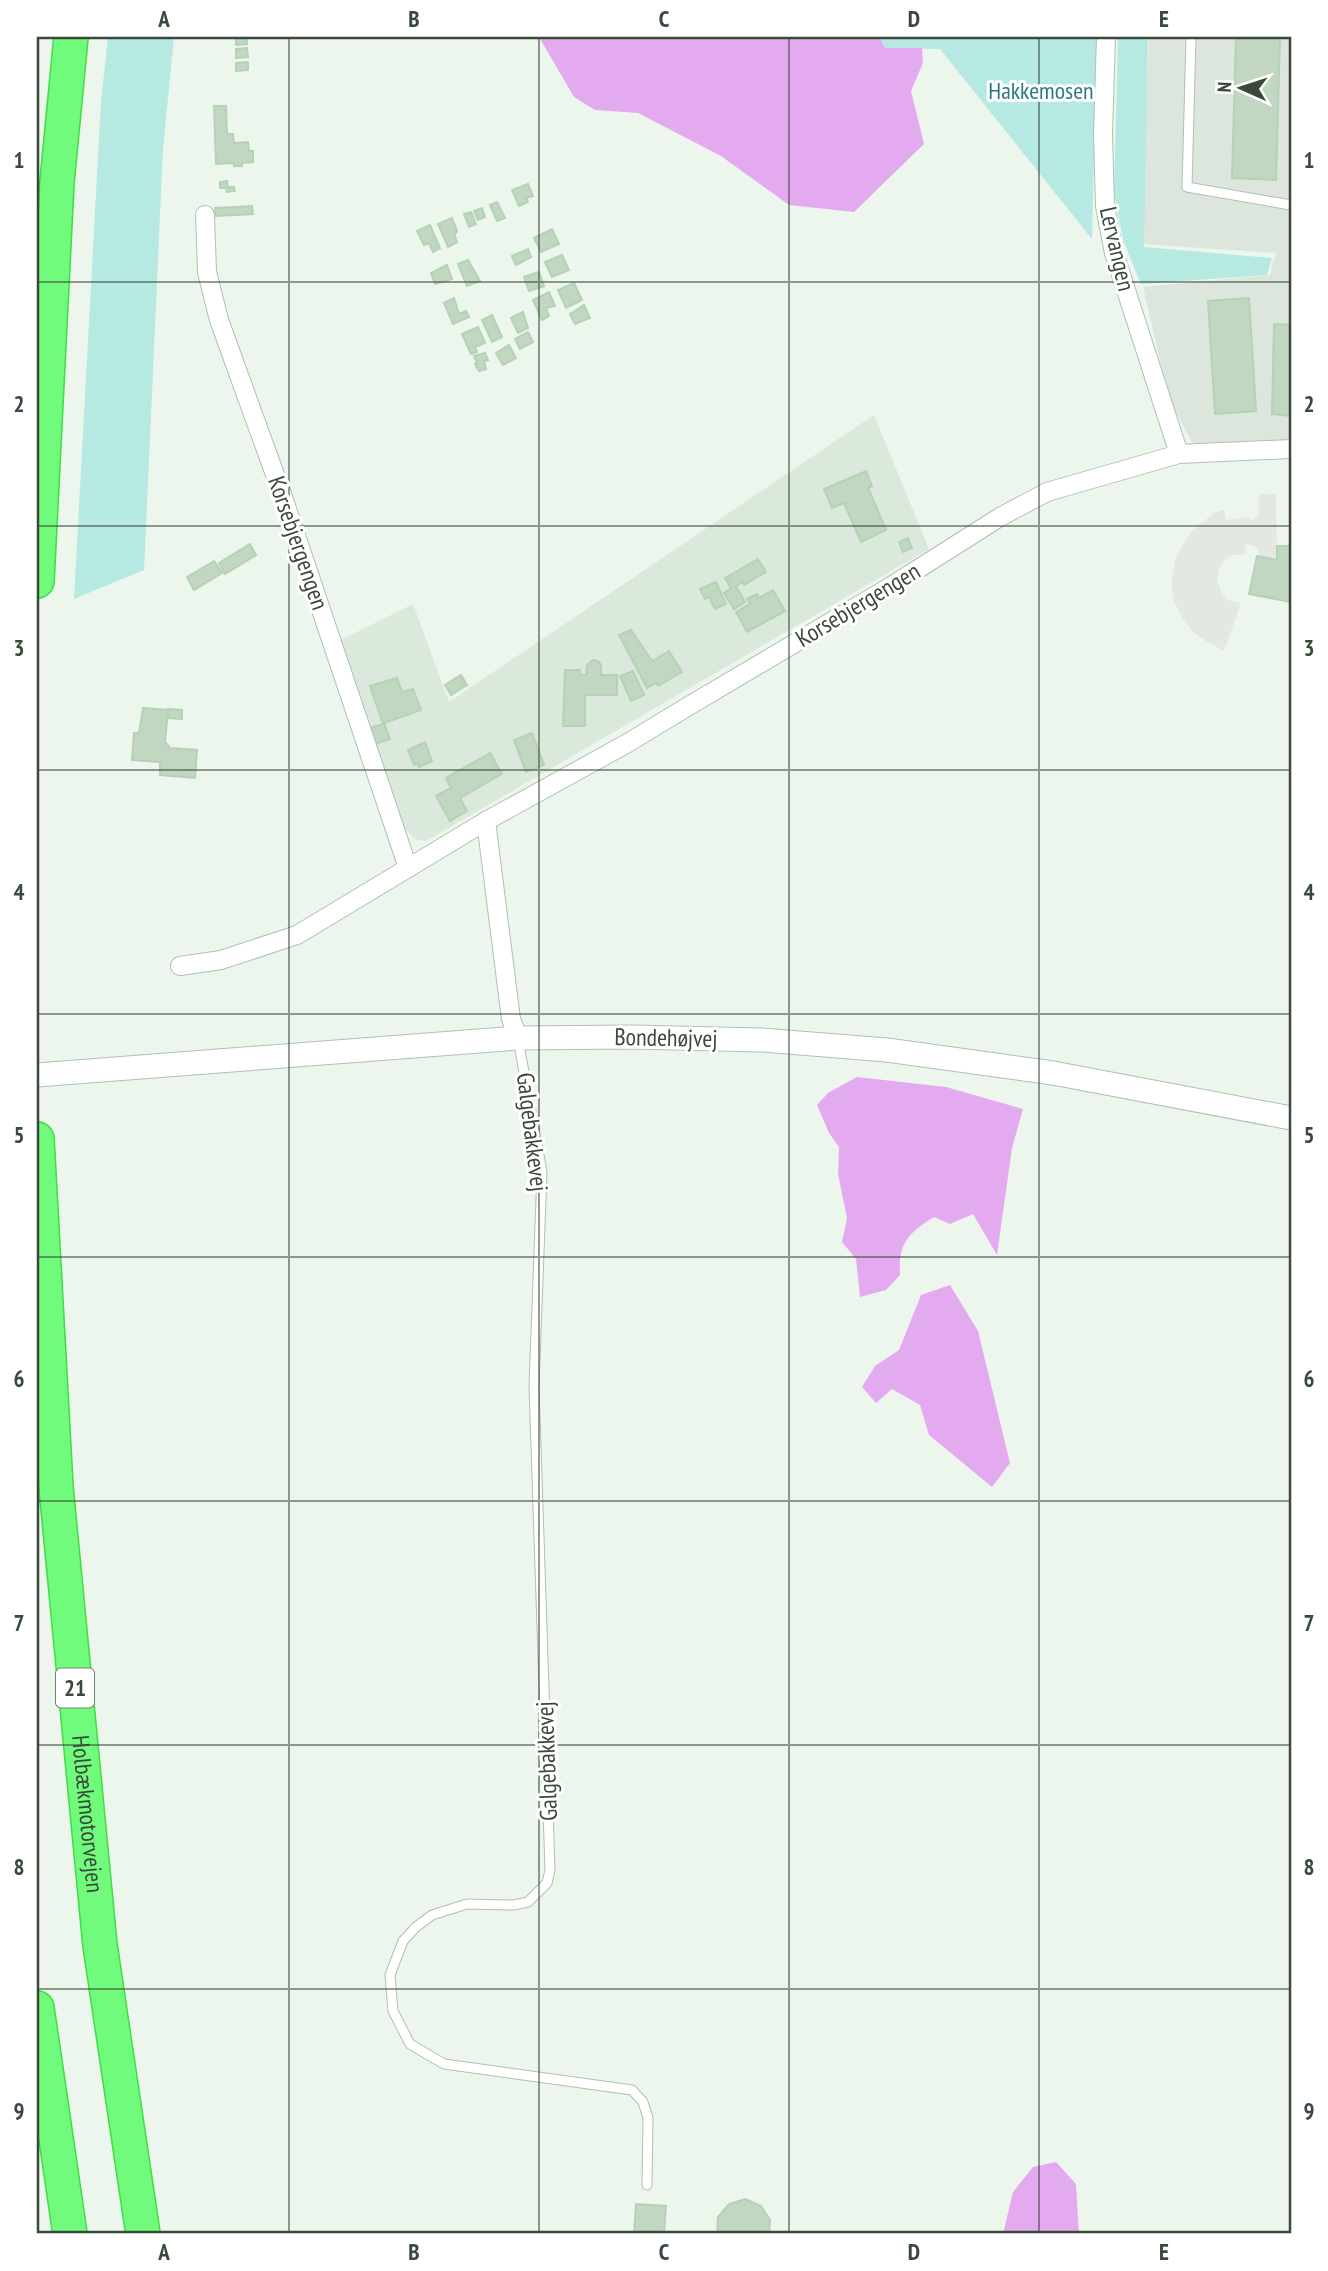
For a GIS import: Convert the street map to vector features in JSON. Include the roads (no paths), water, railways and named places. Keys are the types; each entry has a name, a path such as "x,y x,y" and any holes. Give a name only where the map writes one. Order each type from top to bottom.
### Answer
{"highway":[{"path":"37,581 57,182 71,37"},
{"name":"Holbækmotorvejen","path":"37,1139 56,1487 100,1945 143,2234"},
{"path":"37,2008 70,2234"}],"street":[{"name":"Lervangen","path":"1106,37 1103,134 1105,206 1114,253 1179,454"},
{"name":"Korsebjergengen","path":"205,215 207,272 219,320 286,506 408,868"},
{"path":"1179,454 1291,449"},
{"name":"Korsebjergengen","path":"180,966 221,960 297,935 486,821 626,744 1000,517 1047,492 1179,454"},
{"path":"486,821 511,1019 518,1038"},
{"name":"Bondehøjvej","path":"37,1075 518,1038 761,1040 887,1050 1053,1073 1291,1118"}],"lane":[{"path":"1191,37 1187,187 1291,205"},
{"name":"Galgebakkevej","path":"518,1038 542,1172 534,1386 550,1870 547,1883 528,1902 514,1905 467,1904 432,1915 416,1927 403,1941 390,1975 393,2011 410,2044 444,2064 632,2090 643,2102 648,2118 647,2185"}],"park label":[{"name":"Hakkemosen","path":"1041,91"}]}
